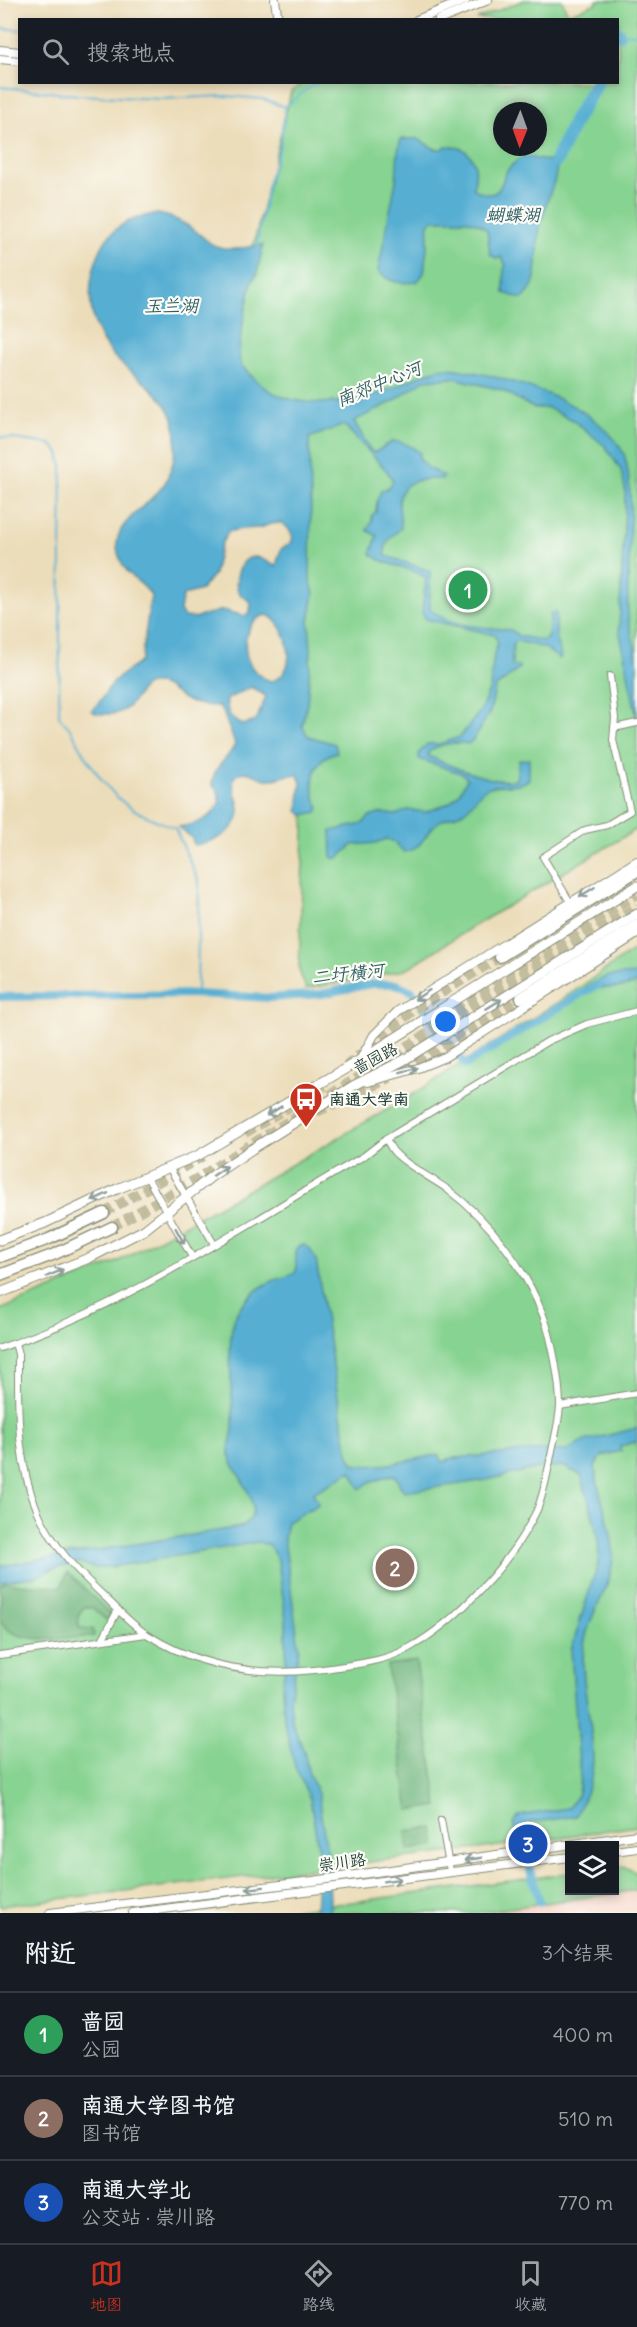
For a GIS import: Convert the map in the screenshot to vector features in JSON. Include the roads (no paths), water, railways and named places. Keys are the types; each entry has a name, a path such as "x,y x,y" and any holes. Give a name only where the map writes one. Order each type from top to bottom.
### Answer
{"highway":[{"path":"500,957 637,871"},
{"path":"521,998 637,925"},
{"path":"0,1257 49,1239 104,1213"},
{"path":"0,1275 55,1254 112,1227"}],"main road":[{"path":"275,0 278,18"},
{"path":"422,18 466,0"},
{"path":"444,18 488,0"},
{"path":"0,50 18,52"},
{"path":"0,59 18,60"},
{"path":"360,1060 374,1035 398,1011 637,861"},
{"name":"啬园路","path":"0,1240 45,1223 117,1189 170,1169 199,1155 360,1060 637,886"},
{"name":"啬园路","path":"0,1293 41,1279 144,1230 252,1149 353,1086 404,1060 637,914"},
{"path":"353,1086 418,1068 445,1057 637,934"},
{"name":"崇川路","path":"133,1913 334,1888 637,1835"},
{"path":"619,1850 637,1848"},
{"name":"崇川路","path":"50,1913 94,1910 333,1878 565,1857"}],"street":[{"path":"570,902 543,857 585,830 607,825 630,812 613,740 615,718 610,676"},
{"path":"614,728 637,723"},
{"path":"0,1348 94,1311 147,1284 364,1156 386,1139 548,1041 587,1024 637,1011"},
{"path":"15,1343 18,1354 18,1427 24,1466 38,1511 71,1566 146,1634 197,1659 231,1668 278,1673 301,1673 381,1659 409,1648 440,1626 483,1587 505,1561 536,1512 548,1468 560,1406 556,1373 544,1317 509,1252 486,1222 449,1191 396,1154 386,1139"},
{"path":"170,1169 214,1244"},
{"path":"147,1178 192,1257"},
{"path":"560,1406 637,1394"},
{"path":"102,1640 118,1610"},
{"path":"0,1655 146,1634"},
{"path":"441,1820 449,1867"}],"water":[{"name":"蝴蝶湖","path":"401,139 418,139 435,149 444,149 445,146 462,149 472,158 474,164 473,188 488,194 499,189 508,169 524,156 556,161 556,176 540,230 535,278 528,293 522,299 504,293 506,265 501,257 497,259 490,254 487,230 479,224 466,220 432,220 428,226 424,273 417,282 396,282 378,271 396,181"},
{"name":"玉兰湖","path":"159,214 184,223 211,244 223,248 234,249 263,245 257,274 252,281 245,311 239,354 243,367 270,391 301,401 336,402 369,397 438,369 458,369 540,391 580,410 613,437 624,454 630,490 628,612 637,660 637,719 619,629 625,508 625,488 621,470 605,446 573,420 548,408 533,408 502,390 454,378 424,380 394,401 354,421 374,453 393,441 404,443 420,453 419,458 429,469 444,476 442,479 413,482 403,489 399,504 401,528 387,544 386,556 430,571 430,609 447,620 468,626 511,630 519,636 543,641 548,637 551,613 556,612 556,638 561,657 559,659 545,648 517,641 513,643 512,666 519,666 519,669 495,688 490,712 473,740 468,744 453,743 437,747 429,751 428,756 472,774 507,781 516,780 519,760 529,759 529,779 519,784 485,789 466,810 437,823 419,845 410,851 404,852 394,842 387,839 375,843 353,845 338,858 332,858 331,831 362,824 369,817 382,813 395,815 408,810 426,812 449,803 458,795 467,779 463,774 419,759 419,753 427,744 439,744 460,737 481,710 490,688 494,654 498,643 495,635 426,619 422,612 426,578 413,571 384,562 371,554 377,536 367,530 372,521 372,515 376,512 381,491 389,487 393,481 387,471 344,425 309,438 310,578 314,594 309,621 311,650 307,705 302,725 308,736 335,744 337,752 321,761 314,774 314,791 319,808 317,812 303,815 298,811 301,783 298,775 270,779 244,772 234,778 233,783 239,807 234,826 216,839 194,845 192,838 179,827 202,820 212,814 220,804 218,791 212,784 213,777 235,744 219,706 191,702 166,687 153,684 147,685 126,709 109,714 91,711 116,680 141,661 151,596 123,566 117,546 124,526 165,483 172,467 176,439 172,415 166,405 151,388 111,353 102,340 92,311 90,295 92,280 101,249 117,228 141,217","holes":["281,523 288,528 293,537 291,543 281,549 276,566 253,557 244,562 238,572 238,589 240,594 251,603 250,612 244,616 223,610 195,618 184,617 180,611 184,595 201,590 214,574 221,544 228,532","267,615 274,620 285,637 288,648 289,659 286,668 281,676 271,681 259,675 251,667 247,656 245,645 247,635 251,625","251,687 266,696 256,721 243,725 230,715 227,699"]},
{"path":"637,974 637,984 617,988 584,988 608,976"},
{"path":"304,1245 310,1249 316,1260 341,1415 349,1456 354,1464 385,1465 439,1455 443,1462 448,1461 447,1459 544,1450 566,1451 585,1441 637,1428 637,1442 620,1446 621,1451 602,1456 595,1466 613,1551 610,1575 590,1622 584,1646 584,1678 593,1757 590,1784 576,1816 529,1823 525,1827 524,1834 514,1835 514,1823 519,1816 568,1808 578,1794 580,1777 571,1650 599,1555 596,1527 581,1475 562,1466 539,1468 487,1480 404,1492 394,1475 370,1482 360,1489 351,1471 313,1493 319,1504 287,1522 284,1538 299,1648 290,1699 292,1721 304,1752 309,1774 319,1796 328,1855 329,1913 316,1913 319,1854 310,1799 295,1767 284,1722 282,1686 286,1661 286,1621 278,1561 269,1545 258,1542 112,1567 96,1568 79,1563 52,1569 38,1576 0,1582 0,1566 241,1527 250,1520 253,1511 252,1502 229,1454 233,1427 230,1355 232,1327 238,1311 252,1294 269,1283 296,1272 296,1251 299,1246"}],"waterway":[{"path":"0,28 18,30"},
{"name":"南郊中心河","path":"619,33 637,34"},
{"name":"南郊中心河","path":"256,248 269,179 280,146 285,107 316,84"},
{"path":"556,161 576,118 596,84"},
{"path":"0,87 78,95 161,99 226,96 263,99 285,107"},
{"path":"0,437 51,444 59,453 62,467 59,716 73,732 96,771 116,796 136,811 175,828 199,882 197,994"},
{"name":"二圩横河","path":"0,997 197,994 271,998 321,994 371,984 396,984 412,991 465,1065 584,992 601,984"},
{"path":"519,1835 540,1902"}],"tunnel":[{"path":"428,1023 637,894"},
{"path":"112,1227 196,1179 473,1005 637,906"},
{"path":"346,1066 414,1010 500,957"},
{"path":"404,1071 521,998"},
{"path":"317,1112 390,1078"},
{"path":"245,1133 325,1086"},
{"path":"104,1213 203,1156"}],"place":[{"name":"啬园","path":"468,590"},
{"name":"南通大学南","path":"306,1128"},
{"name":"南通大学图书馆","path":"395,1568"},
{"name":"南通大学北","path":"528,1844"}]}
